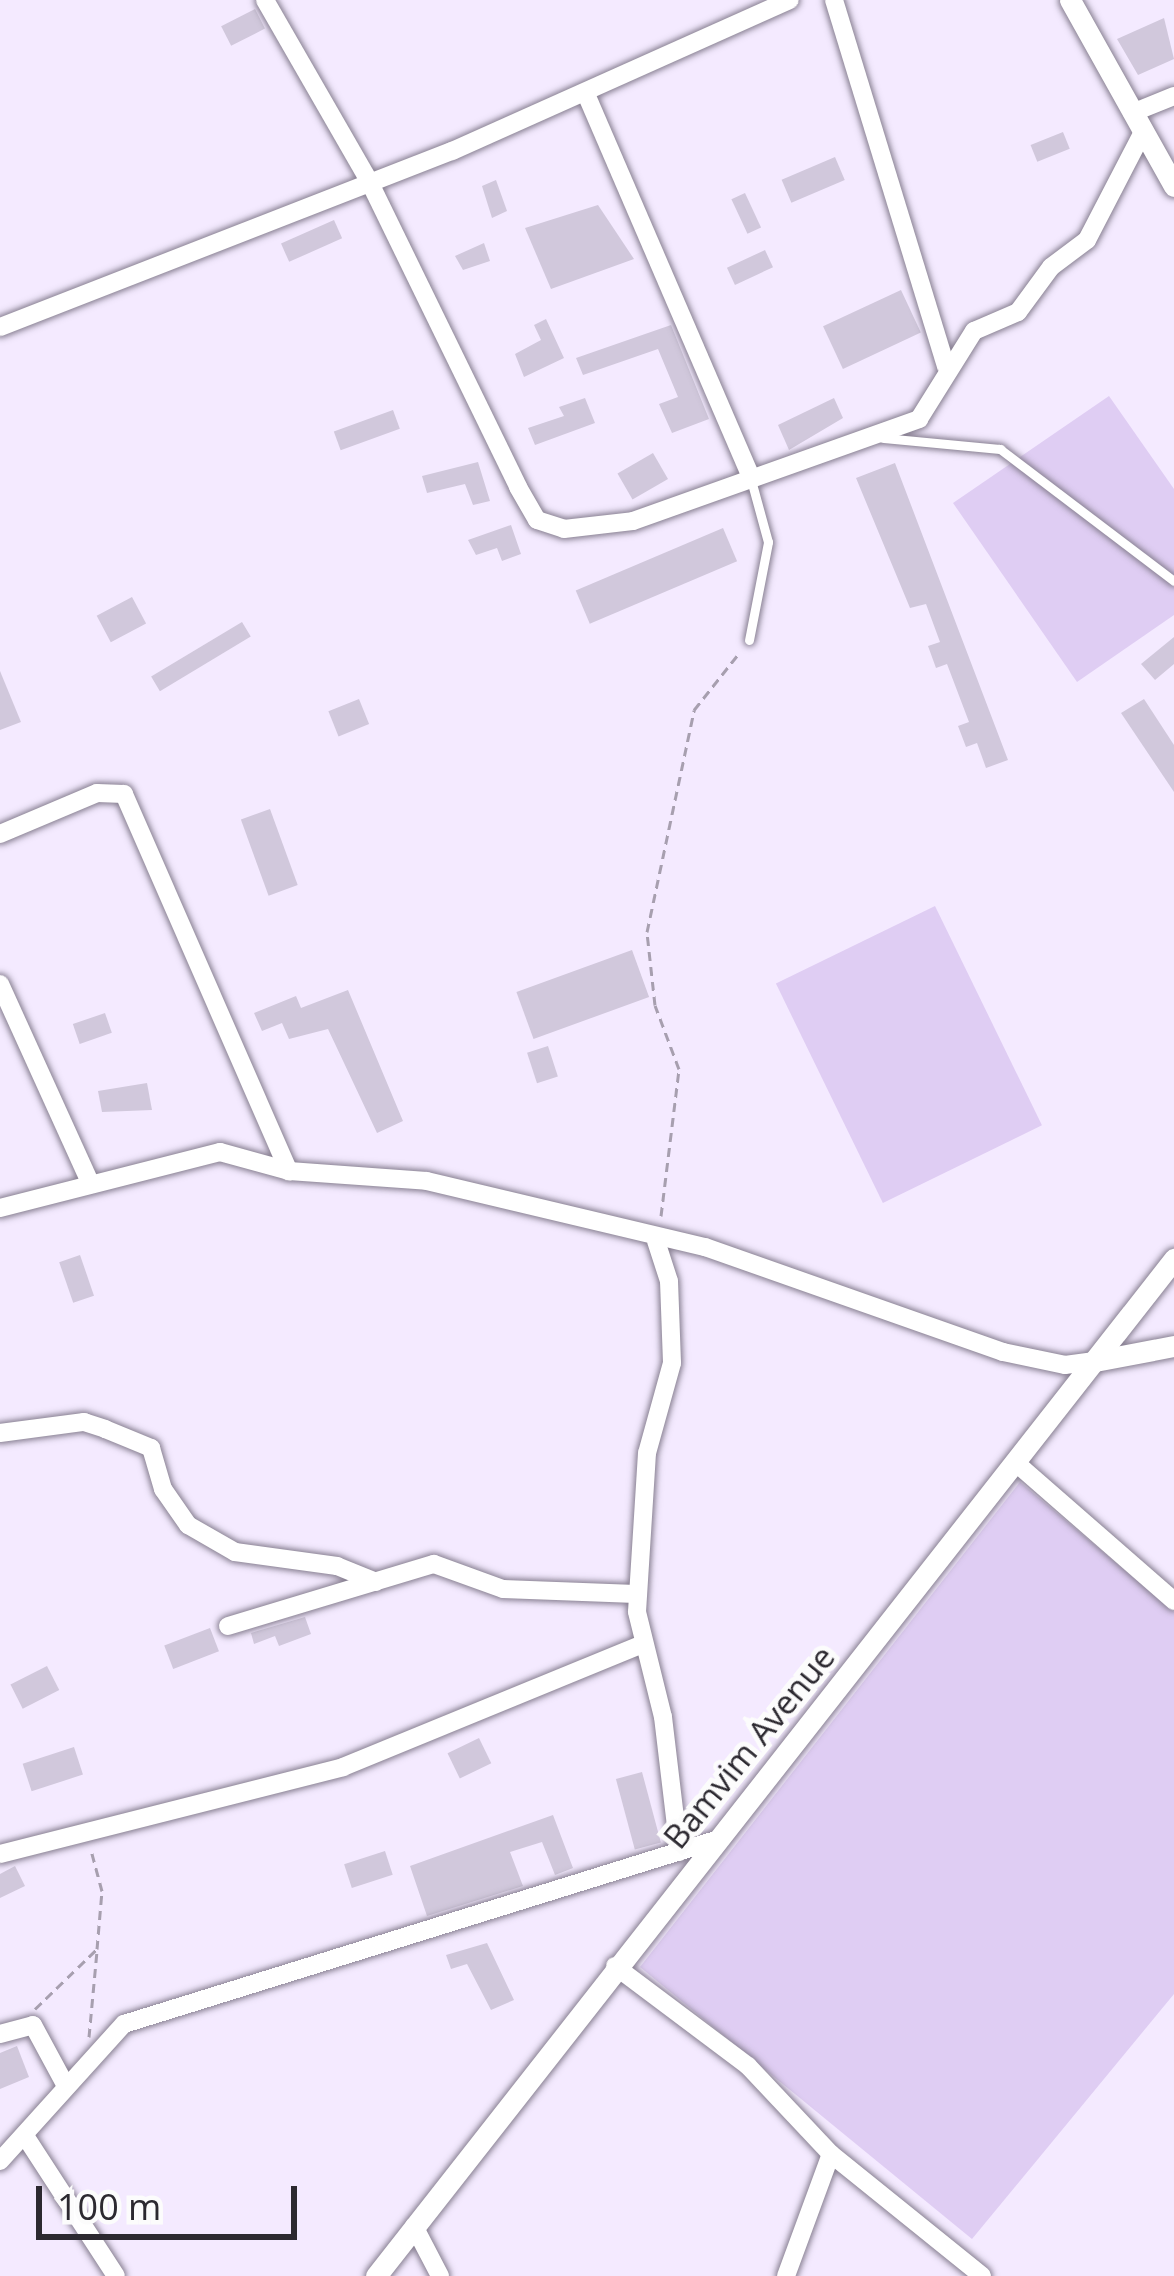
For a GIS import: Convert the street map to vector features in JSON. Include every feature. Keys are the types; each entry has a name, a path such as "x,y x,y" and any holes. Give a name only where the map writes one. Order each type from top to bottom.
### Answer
{"street":[{"path":"265,0 369,181 537,520 580,530 618,525 750,475 872,437 926,413 946,366 974,331 1018,312 1051,266 1087,240 1137,123 1174,96"},
{"path":"0,327 586,94 790,0"},
{"path":"833,0 946,366"},
{"path":"1070,0 1174,186"},
{"path":"586,94 750,475"},
{"path":"0,834 97,793 124,794 289,1171"},
{"path":"0,984 90,1182"},
{"path":"0,1208 220,1152 289,1171 427,1181 656,1241 705,1247 1003,1352 1065,1365 1174,1346"},
{"path":"656,1241 671,1295 672,1363 646,1453 636,1594 640,1645 663,1717 680,1852"},
{"name":"Bamvim Avenue","path":"376,2276 1174,1259"},
{"path":"0,1433 84,1422 105,1429 152,1448 164,1489 188,1526 235,1552 337,1566 376,1582"},
{"path":"1016,1463 1174,1601"},
{"path":"228,1627 434,1564 503,1589 636,1594"},
{"path":"0,1854 343,1767 640,1645"},
{"path":"0,2162 27,2139 88,2059 124,2024 716,1840"},
{"path":"616,1966 748,2066 831,2154 982,2276"},
{"path":"0,2034 33,2026 66,2086"},
{"path":"27,2139 116,2276"},
{"path":"786,2276 831,2154"},
{"path":"414,2226 440,2276"}],"lane":[{"path":"872,437 1000,449 1174,581"},
{"path":"749,640 768,542 750,475"}],"path":[{"path":"661,1218 679,1070 655,1005 647,932 694,710 749,640"},
{"path":"85,1831 102,1891 88,2059"},
{"path":"33,2026 35,2008 97,1949"}],"shaded area":[{"path":"1109,396 1174,489 1174,615 1077,682 953,503"},
{"path":"935,906 1042,1125 883,1203 776,984"},
{"path":"1020,1482 1174,1612 1174,1994 972,2239 640,1967"}],"building":[{"path":"255,9 265,29 231,46 221,26"},
{"path":"1164,18 1174,59 1138,75 1117,39"},
{"path":"1063,132 1070,149 1037,162 1031,145"},
{"path":"835,157 845,180 791,203 782,180"},
{"path":"496,180 507,211 492,218 482,186"},
{"path":"745,193 761,227 747,234 731,199"},
{"path":"598,205 634,259 551,289 525,228"},
{"path":"334,220 342,238 289,262 281,244"},
{"path":"484,243 490,261 463,270 455,256"},
{"path":"765,250 773,267 735,285 727,268"},
{"path":"901,290 921,333 843,369 823,326"},
{"path":"546,319 564,358 524,377 515,354 541,340 534,325"},
{"path":"671,325 709,419 672,433 659,404 678,397 658,349 583,375 576,358"},
{"path":"585,398 595,423 535,445 528,428 564,416 559,407"},
{"path":"834,398 843,418 789,450 778,425"},
{"path":"393,410 400,429 341,450 334,432"},
{"path":"653,453 668,479 632,499 617,474"},
{"path":"478,462 490,501 473,505 465,484 427,493 422,476"},
{"path":"895,463 1008,760 986,768 977,743 966,747 958,726 969,722 947,664 936,668 928,646 940,642 926,604 910,608 856,478"},
{"path":"511,525 521,554 502,561 497,548 476,555 468,540"},
{"path":"723,528 737,561 590,624 576,591"},
{"path":"132,597 146,623 111,642 97,616"},
{"path":"242,622 251,637 160,691 151,677"},
{"path":"1174,637 1174,664 1155,680 1141,664"},
{"path":"0,671 21,722 0,730"},
{"path":"359,699 369,724 339,736 328,711"},
{"path":"1144,699 1174,745 1174,792 1121,713"},
{"path":"270,809 298,885 269,896 241,820"},
{"path":"632,950 649,997 534,1039 516,992"},
{"path":"348,990 403,1121 377,1133 328,1029 289,1039 282,1023 262,1031 254,1013 296,996 301,1008"},
{"path":"105,1013 112,1033 80,1044 73,1024"},
{"path":"548,1046 558,1076 537,1083 527,1053"},
{"path":"147,1083 152,1110 102,1112 98,1091"},
{"path":"80,1255 94,1296 73,1303 59,1262"},
{"path":"305,1617 311,1634 279,1646 275,1636 254,1644 251,1633"},
{"path":"210,1628 219,1651 173,1669 164,1646"},
{"path":"47,1666 59,1690 23,1709 10,1685"},
{"path":"479,1738 491,1763 460,1779 448,1753"},
{"path":"74,1747 83,1775 32,1791 23,1764"},
{"path":"642,1772 661,1843 635,1850 616,1779"},
{"path":"553,1815 573,1868 555,1875 542,1842 510,1852 523,1886 427,1916 410,1866"},
{"path":"385,1851 393,1875 352,1888 344,1864"},
{"path":"15,1866 25,1886 0,1898 0,1874"},
{"path":"487,1943 514,2000 491,2010 467,1964 451,1969 446,1955"},
{"path":"17,2046 29,2077 0,2089 0,2053"}]}
